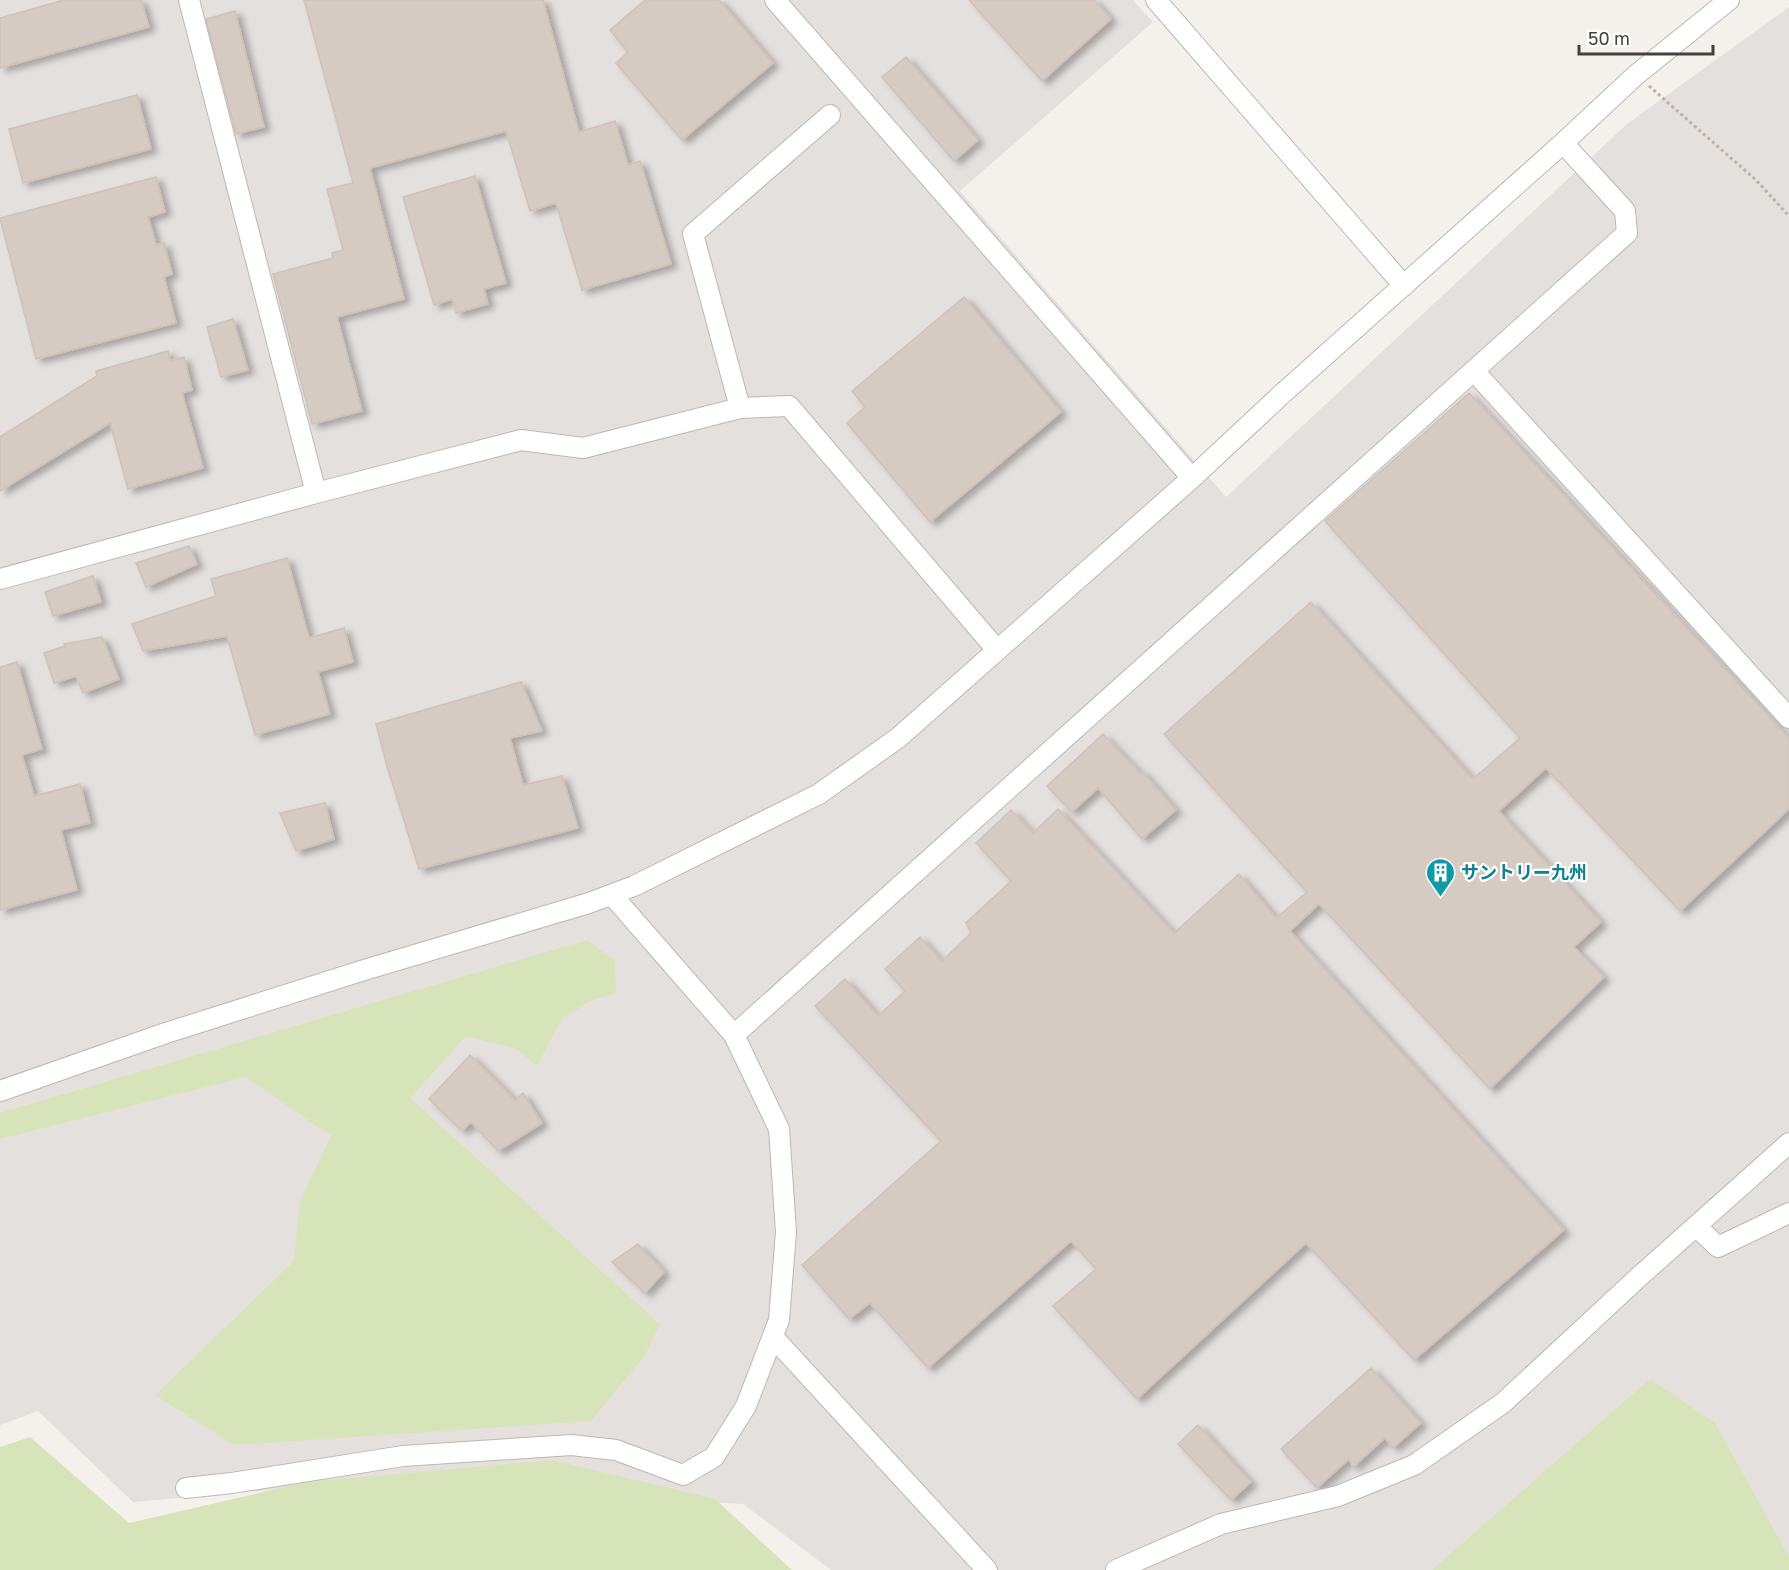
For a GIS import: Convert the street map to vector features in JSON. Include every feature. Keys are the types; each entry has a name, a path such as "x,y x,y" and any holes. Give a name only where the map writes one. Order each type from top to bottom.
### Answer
{"street":[{"path":"189,0 316,493"},
{"path":"775,0 1192,478"},
{"path":"1156,0 1404,286"},
{"path":"0,1091 188,1026 612,895 819,794 898,738 1192,478 1636,75 1729,0"},
{"path":"740,408 693,234 830,115"},
{"path":"734,1035 1626,233 1625,211 1563,143"},
{"path":"1474,370 1789,718"},
{"path":"0,579 316,493 521,441 582,448 740,408 789,406 997,650"},
{"path":"186,1488 403,1456 571,1445 616,1450 683,1475 714,1457 746,1406 779,1320 786,1232 779,1129 734,1035 612,895"},
{"path":"1116,1570 1221,1524 1338,1496 1414,1465 1503,1402 1789,1143"},
{"path":"1696,1226 1718,1247 1789,1213"},
{"path":"773,1337 987,1570"}],"path":[{"path":"1636,75 1756,180 1789,216"}],"shaded area":[{"path":"0,0 1133,0 1153,22 960,191 1226,497 1627,124 1789,7 1789,1570 831,1570 743,1504 352,1483 133,1502 38,1411 0,1425"}],"green space":[{"path":"587,940 615,961 616,993 593,1000 562,1018 537,1066 517,1049 466,1036 410,1098 660,1324 645,1355 591,1421 234,1445 155,1395 294,1261 300,1201 331,1136 246,1077 0,1139 0,1113"},
{"path":"1650,1379 1715,1423 1789,1557 1789,1570 1432,1570"},
{"path":"30,1437 129,1523 307,1482 552,1460 715,1499 792,1570 0,1570 0,1447"}],"building":[{"path":"64,0 141,0 149,27 0,68 0,18"},
{"path":"304,0 543,0 579,132 615,121 628,165 640,161 671,264 582,290 556,203 530,211 506,131 370,168 404,299 337,317 362,411 312,424 273,274 333,258 332,253 343,250 327,189 353,183"},
{"path":"645,0 719,0 773,63 682,140 616,63 628,52 610,30"},
{"path":"969,0 1094,0 1111,19 1042,81"},
{"path":"235,11 264,127 236,134 206,19"},
{"path":"906,57 978,140 954,161 882,77"},
{"path":"137,95 151,149 23,183 9,129"},
{"path":"475,176 506,283 484,289 488,304 456,313 452,299 434,305 403,197"},
{"path":"156,177 165,212 148,217 156,245 164,243 172,274 164,277 176,323 36,359 0,218"},
{"path":"964,297 1061,412 930,522 847,423 865,407 852,391"},
{"path":"233,319 248,370 221,377 207,327"},
{"path":"168,351 170,361 184,357 192,390 182,393 203,468 128,489 110,423 0,491 0,437 97,376 96,371"},
{"name":"サントリー九州","path":"1469,393 1789,738 1789,809 1680,911 1546,768 1499,811 1601,922 1574,947 1604,977 1490,1089 1319,904 1290,931 1564,1230 1414,1360 1306,1243 1137,1399 1053,1306 1096,1269 1071,1241 928,1368 870,1303 849,1319 802,1265 941,1141 815,1006 845,979 878,1016 905,991 885,969 920,937 942,961 971,933 966,923 1011,881 976,843 1011,810 1033,833 1058,809 1174,933 1239,874 1276,918 1307,892 1164,734 1311,602 1473,779 1520,738 1325,521"},
{"path":"189,546 197,564 146,587 136,563"},
{"path":"287,558 309,638 344,628 353,662 318,672 330,714 255,735 227,636 143,651 132,624 216,596 211,579"},
{"path":"93,576 101,602 53,616 45,592"},
{"path":"102,637 119,679 83,693 76,676 54,683 44,653 65,646 64,644"},
{"path":"17,662 42,749 22,755 34,796 80,784 90,823 61,830 77,890 0,910 0,667"},
{"path":"521,682 542,731 510,738 523,785 562,776 578,828 419,869 376,724"},
{"path":"1103,734 1140,773 1142,771 1176,810 1142,839 1098,788 1072,812 1047,786"},
{"path":"325,803 334,839 296,851 280,813"},
{"path":"470,1055 515,1100 523,1093 542,1123 498,1151 471,1122 462,1131 429,1099"},
{"path":"638,1244 664,1272 645,1293 612,1262"},
{"path":"1371,1368 1421,1423 1393,1448 1385,1438 1353,1467 1349,1459 1317,1488 1281,1449"},
{"path":"1198,1425 1251,1482 1231,1500 1178,1444"}],"place":[{"name":"サントリー九州","path":"1440,898"}]}
